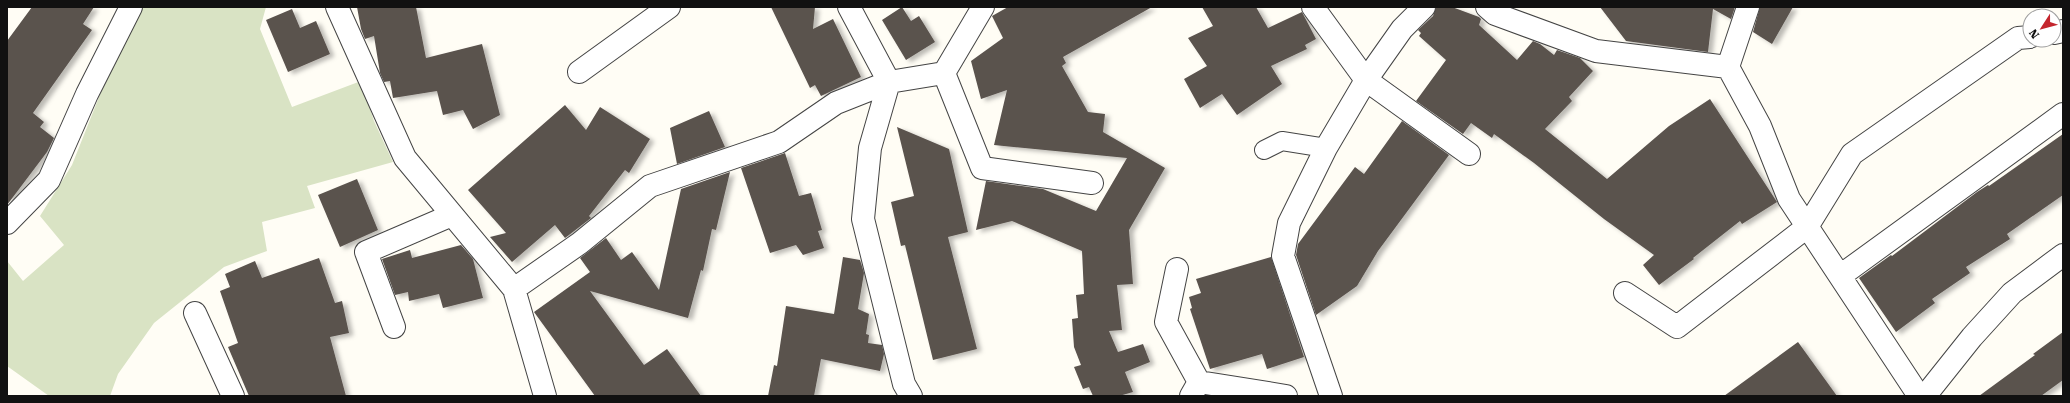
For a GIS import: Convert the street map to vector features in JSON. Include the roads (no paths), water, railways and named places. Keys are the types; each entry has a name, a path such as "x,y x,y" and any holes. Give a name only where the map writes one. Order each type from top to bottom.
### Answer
{"street":[{"path":"7,223 49,180 87,94 131,7"},
{"path":"337,7 405,158 514,289 545,396"},
{"path":"579,72 669,7"},
{"path":"849,7 889,82 870,148 863,219 904,384 911,396"},
{"path":"944,73 983,7"},
{"path":"1313,7 1366,80 1469,154"},
{"path":"1331,396 1283,256 1289,223 1326,148 1366,80 1402,29 1424,7"},
{"path":"1486,7 1495,14 1596,51 1728,67"},
{"path":"1748,7 1728,67 1760,126 1788,200 1919,396"},
{"path":"1625,293 1677,327 1807,227 1852,154 2018,38 2022,37"},
{"path":"514,289 580,243 650,186 779,142 836,102 889,82 944,73"},
{"path":"944,73 982,168 1092,183"},
{"path":"1840,276 2063,114"},
{"path":"394,327 366,252 452,215"},
{"path":"1925,396 1972,337 2012,293 2063,255"},
{"path":"1177,269 1166,322 1195,389 1286,396"},
{"path":"195,313 233,396"}],"lane":[{"path":"1264,150 1282,141 1326,148"}]}
